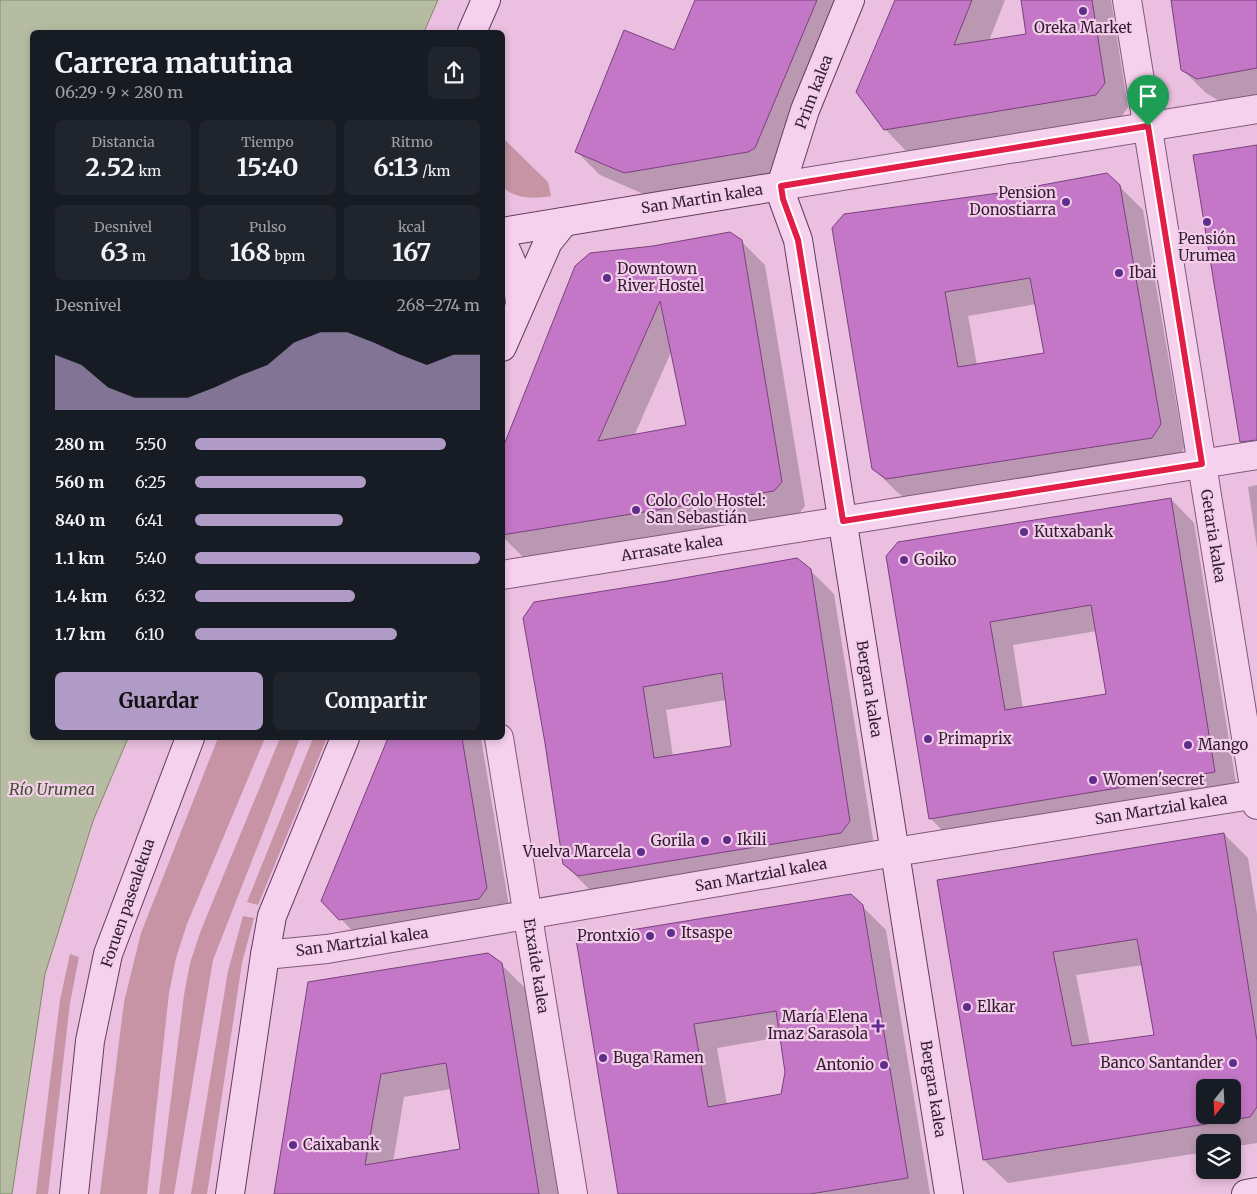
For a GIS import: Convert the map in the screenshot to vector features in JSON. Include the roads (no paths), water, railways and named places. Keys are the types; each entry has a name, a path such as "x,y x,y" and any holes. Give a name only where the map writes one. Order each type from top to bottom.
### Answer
{"street":[{"path":"473,30 486,0"},
{"name":"Prim kalea","path":"781,186 805,110 850,0"},
{"name":"Getaria kalea","path":"1127,0 1256,798"},
{"name":"San Martin kalea","path":"505,232 1257,109"},
{"name":"Bergara kalea","path":"781,186 783,199 798,240 949,1194"},
{"path":"505,340 548,242 564,222"},
{"path":"505,248 511,258 518,282 520,304"},
{"name":"Arrasate kalea","path":"505,575 1257,455"},
{"name":"Foruen pasealekua","path":"74,1194 90,1041 108,954 189,740"},
{"path":"230,1194 272,916 344,740"},
{"name":"Etxaide kalea","path":"499,740 573,1194"},
{"name":"San Martzial kalea","path":"265,955 327,949 895,852 1256,798"},
{"path":"1246,1194 1257,1192"}],"water":[{"name":"Río Urumea","path":"0,0 438,0 425,30 30,30 30,740 127,740 93,821 45,974 12,1194 0,1194"}],"place":[{"name":"Oreka Market","path":"1083,11"},
{"name":"Pension Donostiarra","path":"1066,202"},
{"name":"Pensión Urumea","path":"1207,222"},
{"name":"Ibai","path":"1119,273"},
{"name":"Downtown River Hostel","path":"607,278"},
{"name":"Colo Colo Hostel: San Sebastián","path":"636,510"},
{"name":"Kutxabank","path":"1024,532"},
{"name":"Goiko","path":"904,560"},
{"name":"Primaprix","path":"928,739"},
{"name":"Mango","path":"1188,745"},
{"name":"Women'secret","path":"1093,780"},
{"name":"Ikili","path":"727,840"},
{"name":"Gorila","path":"705,841"},
{"name":"Vuelva Marcela","path":"641,852"},
{"name":"Itsaspe","path":"671,933"},
{"name":"Prontxio","path":"650,936"},
{"name":"Elkar","path":"967,1007"},
{"name":"María Elena Imaz Sarasola","path":"878,1026"},
{"name":"Buga Ramen","path":"603,1058"},
{"name":"Banco Santander","path":"1233,1063"},
{"name":"Antonio","path":"884,1065"},
{"name":"Caixabank","path":"293,1145"}]}
